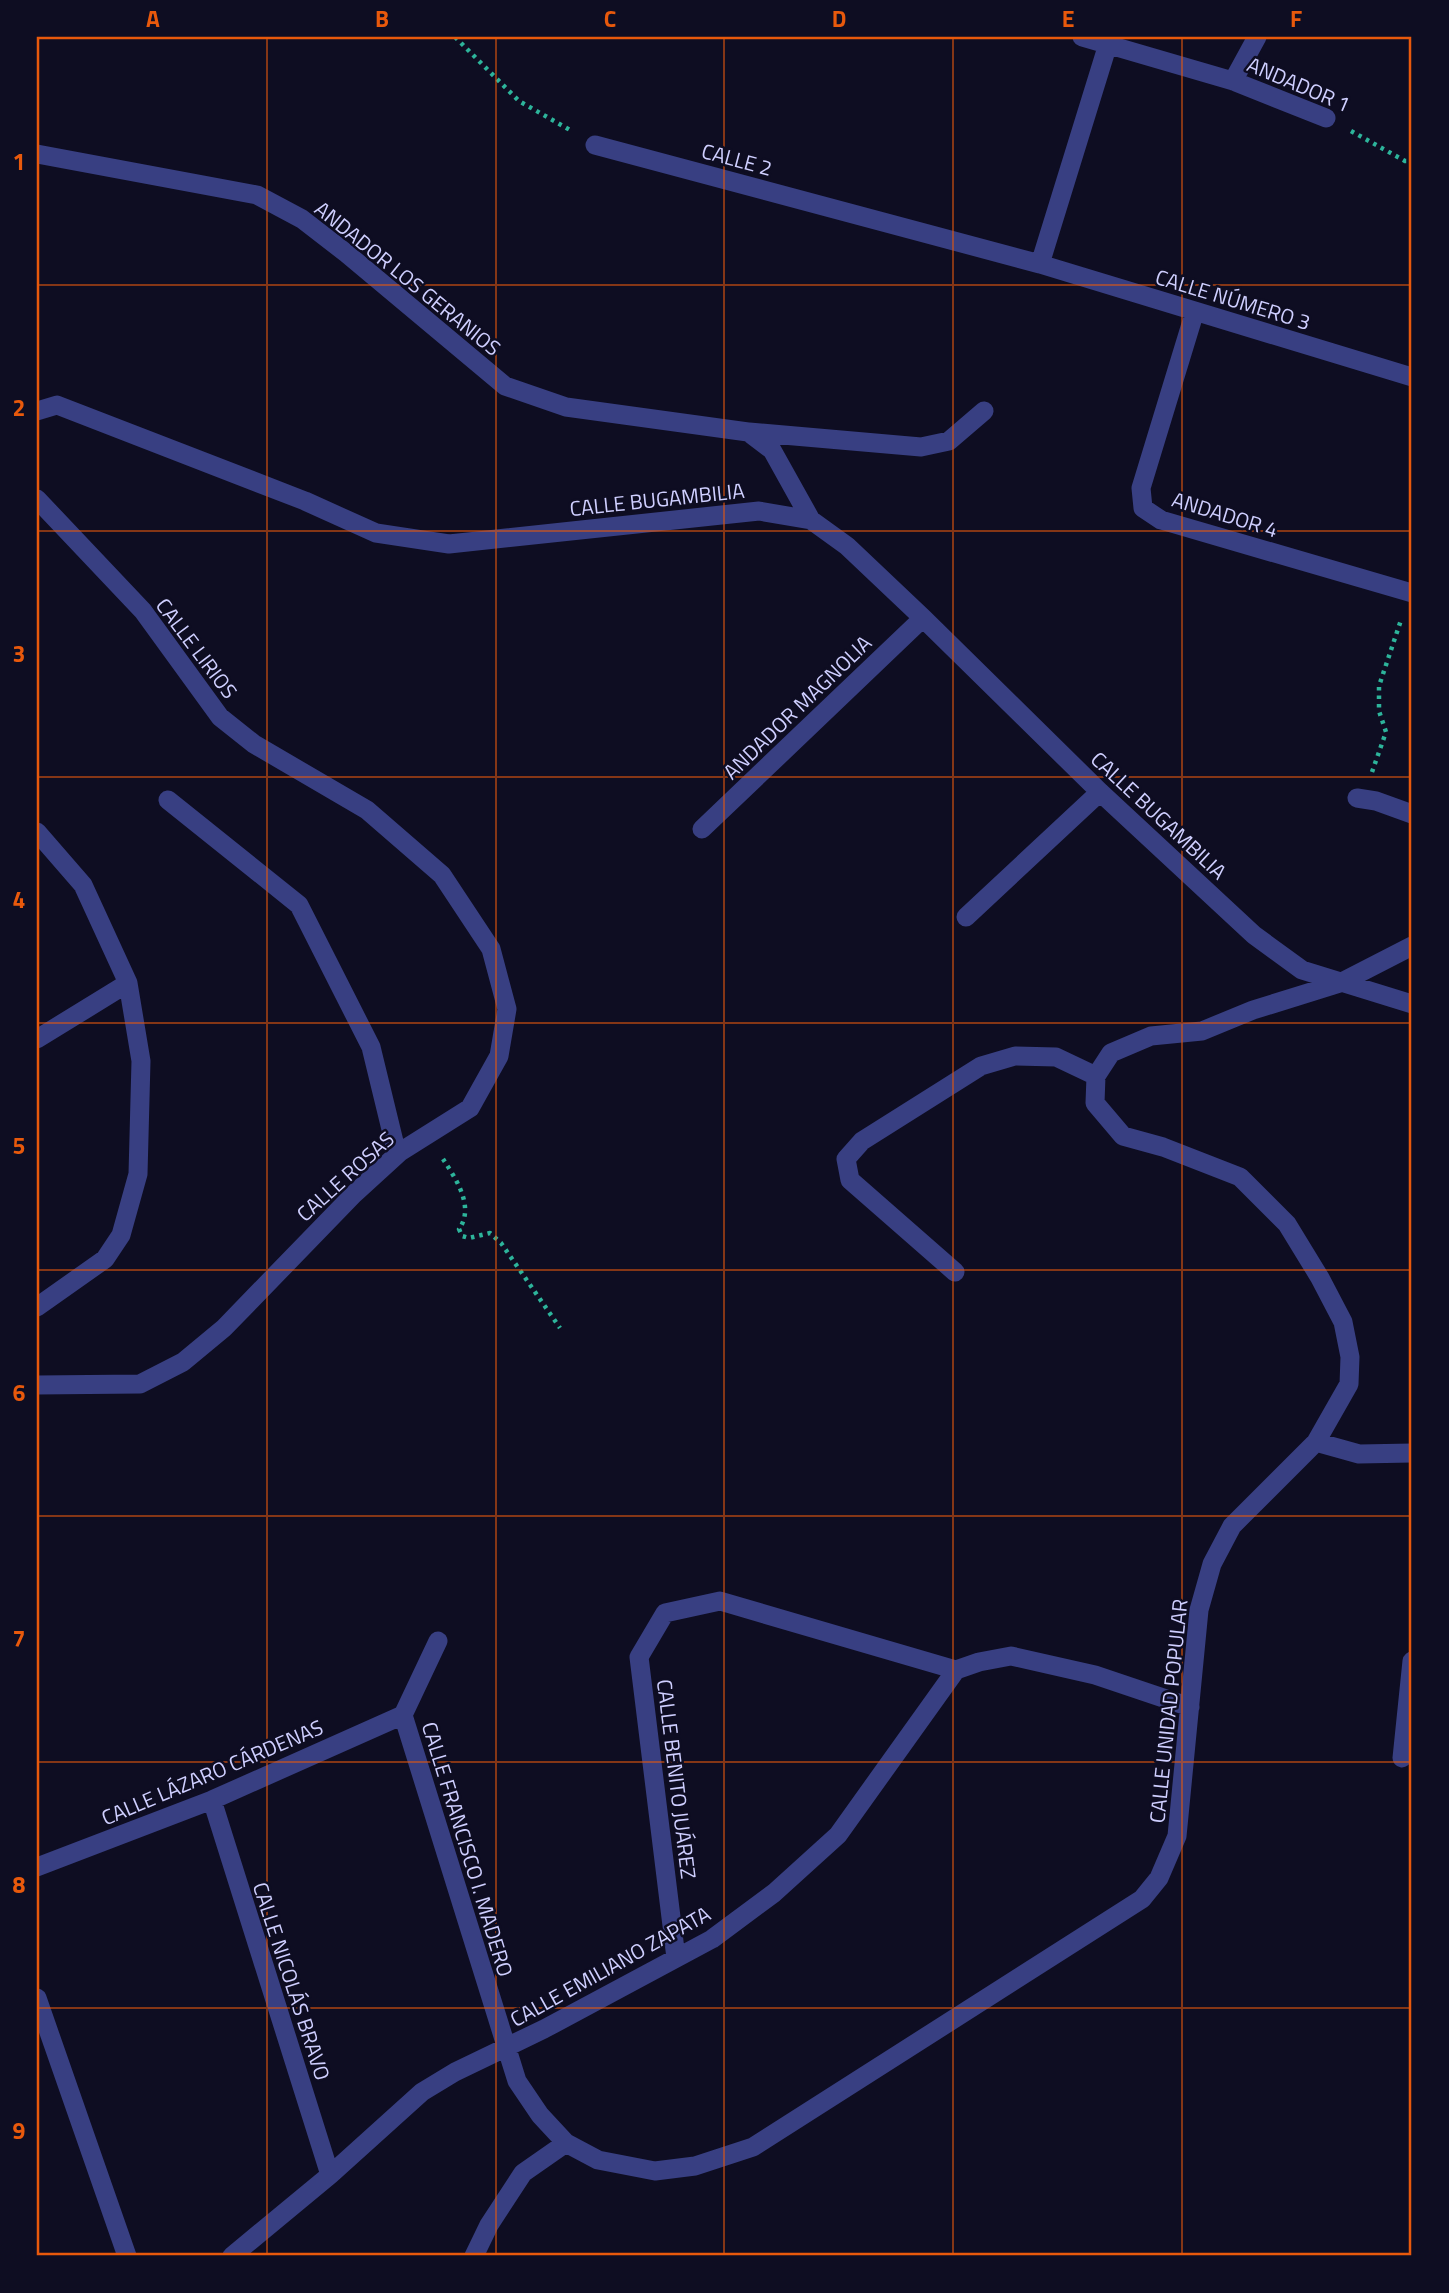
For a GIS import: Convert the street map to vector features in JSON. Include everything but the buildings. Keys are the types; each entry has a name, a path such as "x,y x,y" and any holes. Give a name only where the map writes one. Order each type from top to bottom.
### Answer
{"street":[{"name":"ANDADOR 1","path":"1082,37 1233,81 1326,118"},
{"path":"1233,81 1257,37"},
{"path":"1040,264 1108,44"},
{"name":"CALLE 2","path":"595,145 1040,264"},
{"name":"ANDADOR LOS GERANIOS","path":"37,154 257,195 302,219 505,386 566,407 748,432"},
{"name":"CALLE NÚMERO 3","path":"1040,264 1412,377"},
{"name":"ANDADOR 4","path":"1195,311 1141,488 1143,508 1161,520 1412,591"},
{"name":"CALLE BUGAMBILIA","path":"37,411 57,405 305,502 376,533 449,544 759,511 811,520 847,547 923,618 1100,792 1254,935 1302,970 1412,1004"},
{"path":"748,432 921,447 949,442 984,411"},
{"path":"748,432 772,450 811,520"},
{"name":"CALLE LIRIOS","path":"37,499 143,611 220,718 254,744 367,810 442,875"},
{"name":"ANDADOR MAGNOLIA","path":"702,829 923,618"},
{"path":"966,917 1100,792"},
{"path":"1357,798 1376,801 1412,814"},
{"path":"168,800 299,905 371,1047 397,1154"},
{"path":"37,832 83,885 128,983 141,1062 138,1174 121,1235 105,1259 37,1307"},
{"name":"CALLE ROSAS","path":"37,1385 140,1384 183,1362 224,1328 324,1223 397,1154 470,1108 499,1056 507,1009 491,949 442,875"},
{"path":"955,1272 850,1180 846,1159 862,1141 981,1066 1015,1056 1056,1057 1096,1076 1111,1053 1151,1036 1202,1031 1253,1010 1340,983 1412,946"},
{"path":"37,1040 128,983"},
{"name":"CALLE UNIDAD POPULAR","path":"566,2143 598,2161 656,2171 695,2166 753,2147 1142,1899 1159,1878 1177,1836 1199,1610 1212,1564 1232,1526 1315,1442 1349,1384 1350,1357 1343,1322 1287,1224 1240,1177 1163,1147 1123,1136 1095,1103 1096,1076"},
{"path":"1315,1442 1359,1454 1412,1453"},
{"name":"CALLE BENITO JUÁREZ","path":"676,1958 639,1657 666,1613 720,1601 956,1670"},
{"path":"403,1715 439,1641"},
{"path":"956,1670 1011,1656 1096,1675 1190,1707"},
{"path":"1402,1758 1412,1661"},
{"name":"CALLE EMILIANO ZAPATA","path":"232,2256 330,2175 422,2092 464,2067 505,2049 712,1939 774,1893 838,1835 956,1670"},
{"name":"CALLE LÁZARO CÁRDENAS","path":"37,1867 212,1800 403,1715"},
{"name":"CALLE FRANCISCO I. MADERO","path":"403,1715 517,2081 540,2115 566,2143"},
{"name":"CALLE NICOLÁS BRAVO","path":"212,1800 330,2175"},
{"path":"37,1998 127,2256"},
{"path":"474,2256 489,2225 523,2173 566,2143"}],"path":[{"path":"455,37 519,101 595,145"},
{"name":"ANDADOR 1","path":"1326,118 1405,161 1412,161"},
{"path":"1357,798 1374,770 1386,732 1379,711 1379,686 1412,591"},
{"path":"426,1136 449,1168 464,1198 465,1221 459,1229 462,1236 469,1238 490,1233 501,1243 560,1328"}]}
